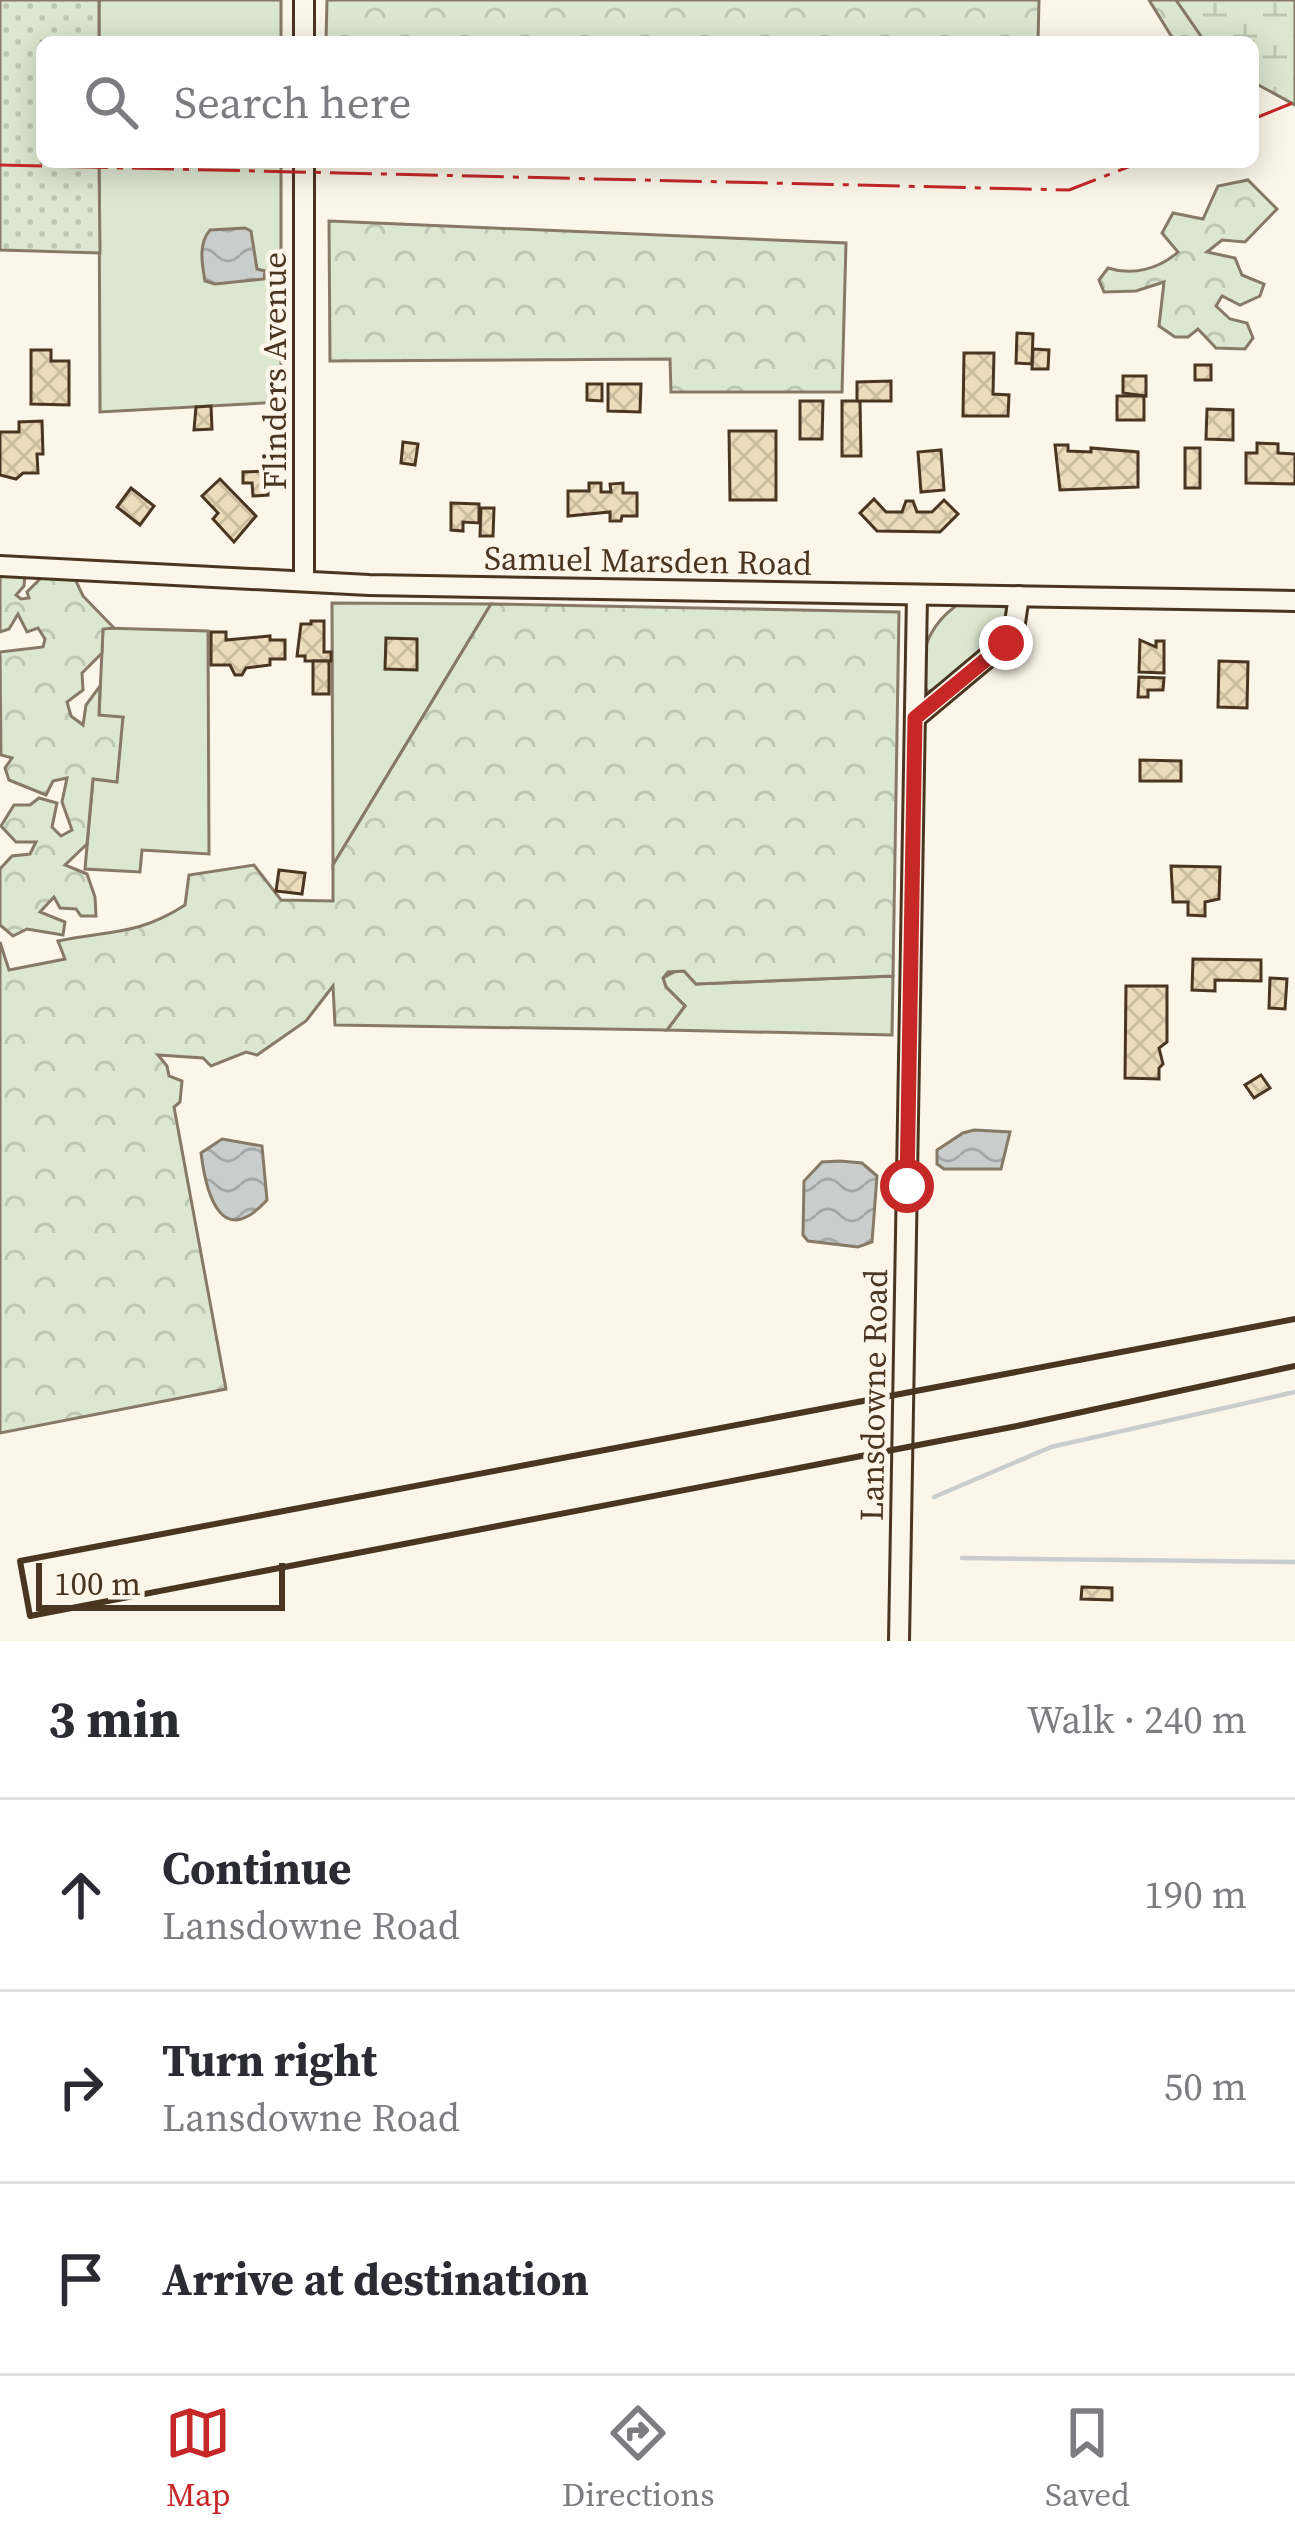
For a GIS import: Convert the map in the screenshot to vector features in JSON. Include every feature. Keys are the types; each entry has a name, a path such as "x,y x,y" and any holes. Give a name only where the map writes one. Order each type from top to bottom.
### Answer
{"street":[{"path":"304,0 304,36"},
{"name":"Flinders Avenue","path":"304,168 304,580"},
{"name":"Samuel Marsden Road","path":"0,566 304,580 1295,601"},
{"name":"Lansdowne Road","path":"899,1641 917,595"},
{"path":"915,718 1013,636 1018,626 1018,596"}],"green space":[{"path":"0,0 99,0 99,36 36,36 36,168 99,168 100,253 0,250"},
{"path":"99,0 281,0 281,36 99,36"},
{"path":"327,0 1039,0 1038,36 326,36"},
{"path":"1149,0 1295,0 1250,36 1171,36"},
{"path":"1176,0 1295,0 1295,105 1259,85 1259,36 1201,36"},
{"path":"99,168 281,168 281,402 100,412"},
{"path":"1248,180 1277,209 1245,242 1222,240 1207,252 1235,258 1242,275 1264,284 1260,296 1240,305 1222,296 1216,306 1230,319 1247,323 1253,338 1245,349 1216,348 1198,329 1188,337 1175,337 1159,326 1164,282 1136,291 1104,292 1099,280 1108,268 1145,269 1178,252 1162,233 1173,213 1203,219 1218,186"},
{"path":"329,221 846,243 842,392 671,392 670,359 330,361"},
{"path":"0,574 25,575 24,586 16,595 21,599 29,598 27,592 42,577 75,579 83,596 114,628 103,629 102,653 82,673 83,690 67,702 71,716 83,725 86,705 100,686 99,715 123,717 117,782 93,779 87,844 65,865 87,874 96,916 60,908 54,897 40,912 65,922 63,935 27,929 13,936 0,925 0,869 12,856 30,854 36,842 16,842 1,826 14,805 30,805 39,798 57,803 52,827 61,836 72,830 62,802 67,778 53,781 46,795 9,780 5,768 12,758 1,755 0,652 43,647 45,639 38,628 27,632 18,614 9,629 0,632"},
{"path":"332,603 491,604 333,865"},
{"path":"960,603 1006,607 1011,626 938,688 927,692 923,666 927,642 940,621"},
{"path":"491,604 899,612 893,976 696,984 684,971 668,972 663,978 666,987 685,1006 667,1030 335,1025 333,986 306,1021 257,1055 246,1052 211,1066 203,1058 158,1055 169,1076 182,1081 180,1102 174,1107 226,1389 0,1433 0,942 9,970 65,959 58,941 137,927 185,905 189,875 254,865 281,900 333,901 333,865"},
{"path":"103,628 208,631 209,854 142,850 140,872 85,869 93,779 123,718 99,716"},
{"path":"684,971 696,984 893,976 892,1035 667,1030 685,1006 663,978"}],"water":[{"path":"210,230 251,231 257,269 265,271 264,279 205,281 202,248"},
{"path":"974,1130 1010,1132 1001,1169 944,1169 937,1164 937,1150"},
{"path":"222,1139 262,1146 267,1200 238,1220 219,1211 203,1169 201,1153"},
{"path":"822,1162 862,1163 877,1176 872,1242 858,1247 808,1241 803,1235 804,1181"}],"building":[{"path":"1017,333 1033,334 1032,364 1016,363"},
{"path":"1033,349 1049,350 1048,369 1032,369"},
{"path":"31,350 51,350 51,361 69,361 69,405 31,404"},
{"path":"964,353 994,353 993,394 1009,395 1008,416 963,416"},
{"path":"1195,365 1211,365 1211,380 1195,380"},
{"path":"1123,376 1146,376 1146,396 1123,393"},
{"path":"891,381 891,401 860,401 861,456 842,456 842,401 857,401 857,382"},
{"path":"587,384 602,384 602,401 587,400"},
{"path":"608,384 641,384 640,412 608,411"},
{"path":"1117,396 1144,396 1144,420 1117,420"},
{"path":"800,401 823,401 822,439 800,439"},
{"path":"211,406 212,429 194,430 196,407"},
{"path":"1207,409 1233,410 1233,440 1206,439"},
{"path":"42,421 38,473 23,473 16,479 0,475 0,432 19,432 19,422"},
{"path":"729,431 776,431 776,500 730,500"},
{"path":"403,442 418,444 415,465 401,463"},
{"path":"1257,443 1278,444 1278,453 1295,454 1295,484 1246,483 1246,453 1257,453"},
{"path":"1055,445 1068,445 1068,451 1138,452 1138,487 1060,490"},
{"path":"1185,448 1200,448 1200,488 1185,488"},
{"path":"941,450 944,490 921,492 918,452"},
{"path":"267,471 268,495 253,496 252,483 243,483 243,472"},
{"path":"220,479 256,516 234,542 213,519 218,513 202,496"},
{"path":"589,483 601,483 601,492 611,492 610,484 623,483 623,493 637,493 637,516 610,521 610,512 568,516 568,491 589,491"},
{"path":"131,488 154,506 140,525 117,507"},
{"path":"874,499 886,512 902,512 906,501 913,501 917,512 932,512 944,500 958,514 940,532 877,531 860,513"},
{"path":"451,503 479,504 479,523 463,522 463,531 451,530"},
{"path":"481,508 494,508 493,536 480,536"},
{"path":"324,621 324,652 331,652 331,661 305,661 305,656 297,656 301,624"},
{"path":"211,632 226,632 226,640 270,636 270,640 285,640 285,659 270,659 270,665 246,668 242,675 235,675 230,665 211,665"},
{"path":"386,638 417,639 417,670 385,669"},
{"path":"1140,640 1156,647 1156,641 1164,641 1164,673 1139,672"},
{"path":"313,661 329,661 329,694 313,694"},
{"path":"1219,661 1248,662 1247,708 1218,707"},
{"path":"1139,677 1164,678 1163,690 1148,690 1148,697 1138,697"},
{"path":"1140,760 1181,761 1181,781 1140,781"},
{"path":"1171,866 1220,867 1219,899 1205,902 1205,916 1188,915 1188,902 1173,902"},
{"path":"279,870 305,873 302,894 276,891"},
{"path":"1193,959 1261,960 1261,981 1215,980 1215,991 1192,990"},
{"path":"1270,978 1287,979 1285,1009 1269,1008"},
{"path":"1126,986 1167,986 1167,1042 1159,1048 1163,1064 1159,1079 1125,1078"},
{"path":"1261,1075 1270,1088 1254,1098 1245,1085"},
{"path":"1082,1587 1112,1588 1112,1600 1081,1599"}],"waterway":[{"path":"934,1497 1051,1447 1295,1392"},
{"path":"962,1558 1295,1562"}],"wall":[{"path":"1295,1319 20,1561 30,1616 1017,1426 1295,1366"}],"power":[{"path":"1259,117 1295,102"},
{"path":"0,165 36,166"},
{"path":"128,168 1069,190 1126,168"}],"route":[{"path":"907,1186 915,718 1006,643"}]}
